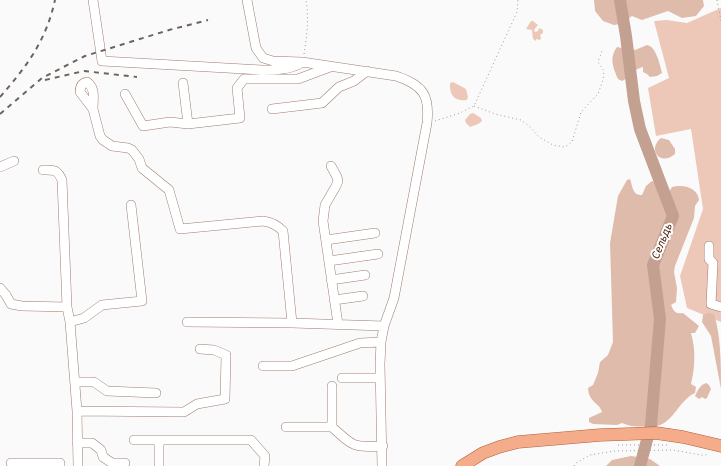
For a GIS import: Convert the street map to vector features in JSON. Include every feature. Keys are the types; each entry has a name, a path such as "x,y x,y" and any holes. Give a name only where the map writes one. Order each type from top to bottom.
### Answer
{"main road":[{"path":"462,466 499,447 518,442 618,439 656,433 670,440 717,445"}],"street":[{"path":"93,0 102,61 262,70 279,70 294,67 298,62"},
{"path":"247,0 256,48 263,58 273,61 331,66 396,76 409,80 418,86 426,98 429,109 427,123 394,298 384,326 381,342 380,378 383,446 382,466"},
{"path":"125,94 143,126 170,122 188,124 240,118 236,88 244,79 298,79 331,66"},
{"path":"272,109 322,103 339,87 354,81 367,71"},
{"path":"183,82 188,124"},
{"path":"93,109 100,136 103,140 112,146 132,150 139,159 142,168 169,190 180,229 263,221 271,222 283,231 292,323"},
{"path":"0,167 14,161"},
{"path":"330,166 338,180 325,205 323,221 338,324"},
{"path":"43,170 55,170 62,180 67,307 70,322 75,382 78,466"},
{"path":"70,322 84,318 102,305 142,302 131,204"},
{"path":"326,240 375,233"},
{"path":"709,246 709,259 713,262 711,304 721,307"},
{"path":"329,261 378,254"},
{"path":"331,280 366,275"},
{"path":"0,288 11,304 22,306 67,307"},
{"path":"334,300 363,296"},
{"path":"187,322 384,326"},
{"path":"263,366 292,366 360,343 381,342"},
{"path":"77,411 184,412 197,404 224,399 226,355 214,350 200,349"},
{"path":"342,378 380,378"},
{"path":"75,382 94,382 107,391 156,393"},
{"path":"332,386 332,427"},
{"path":"286,427 332,427 350,443 356,446 383,446"},
{"path":"134,440 251,440 265,456 264,466"},
{"path":"159,440 159,466"},
{"path":"77,443 92,443 101,450 104,457 112,463 125,463"},
{"path":"11,463 60,463 60,466"}],"path":[{"path":"298,62 307,34 306,0"},
{"path":"427,123 460,113 474,106 517,12 518,0"},
{"path":"717,0 721,21"},
{"path":"474,106 495,114 521,120 540,137 553,145 565,147 572,142 581,112 598,94 604,72 598,62 602,51"},
{"path":"618,439 670,440"},
{"path":"574,466 576,463 590,455 615,451 674,450 706,454 717,445"}],"shaded area":[{"path":"594,0 703,0 704,6 696,16 682,18 668,11 642,20 632,16 620,24 614,25 603,21 595,11"},
{"path":"721,8 721,322 687,308 680,276 703,209 691,129 656,136 648,88 669,78 654,21 667,20 687,23"},
{"path":"531,21 538,25 534,30 535,32 538,31 539,28 543,30 543,33 540,35 540,40 536,39 536,41 533,39 532,30 526,29"},
{"path":"647,45 650,46 655,52 662,73 657,76 650,77 643,72 643,67 637,69 622,81 618,79 613,67 612,59 617,47 627,49 631,48 635,50"},
{"path":"453,82 466,89 468,97 467,100 459,100 454,97 450,87 450,83"},
{"path":"473,113 481,118 482,121 470,127 465,120 470,114"},
{"path":"661,138 669,140 675,149 675,154 665,159 660,158 655,151 657,142"},
{"path":"630,179 633,190 639,195 642,195 646,186 652,181 657,183 666,193 669,192 672,187 681,186 690,188 696,192 699,200 695,206 694,218 675,266 674,272 677,288 676,302 671,305 676,312 683,313 699,326 695,333 691,333 694,346 694,358 691,384 696,387 695,393 685,400 668,420 657,426 640,427 622,423 617,425 593,424 589,422 589,418 602,412 599,406 590,397 588,388 593,385 598,373 600,362 608,355 613,342 610,243 618,196 627,180"},
{"path":"708,313 714,314 718,331 721,360 721,389 711,336 702,322 703,315"},
{"path":"706,383 711,389 707,398 705,399 702,397 699,399 695,396 701,386"},
{"path":"631,456 650,459 660,466 606,466 612,460"}],"waterway":[{"name":"Сельдь","path":"620,0 634,101 640,129 673,216 653,265 660,319 651,425 640,466"}],"railway":[{"path":"0,97 19,75 41,41 55,0"},
{"path":"0,114 42,78 85,56 169,30 208,20"},
{"path":"45,80 84,71 137,77"}]}
